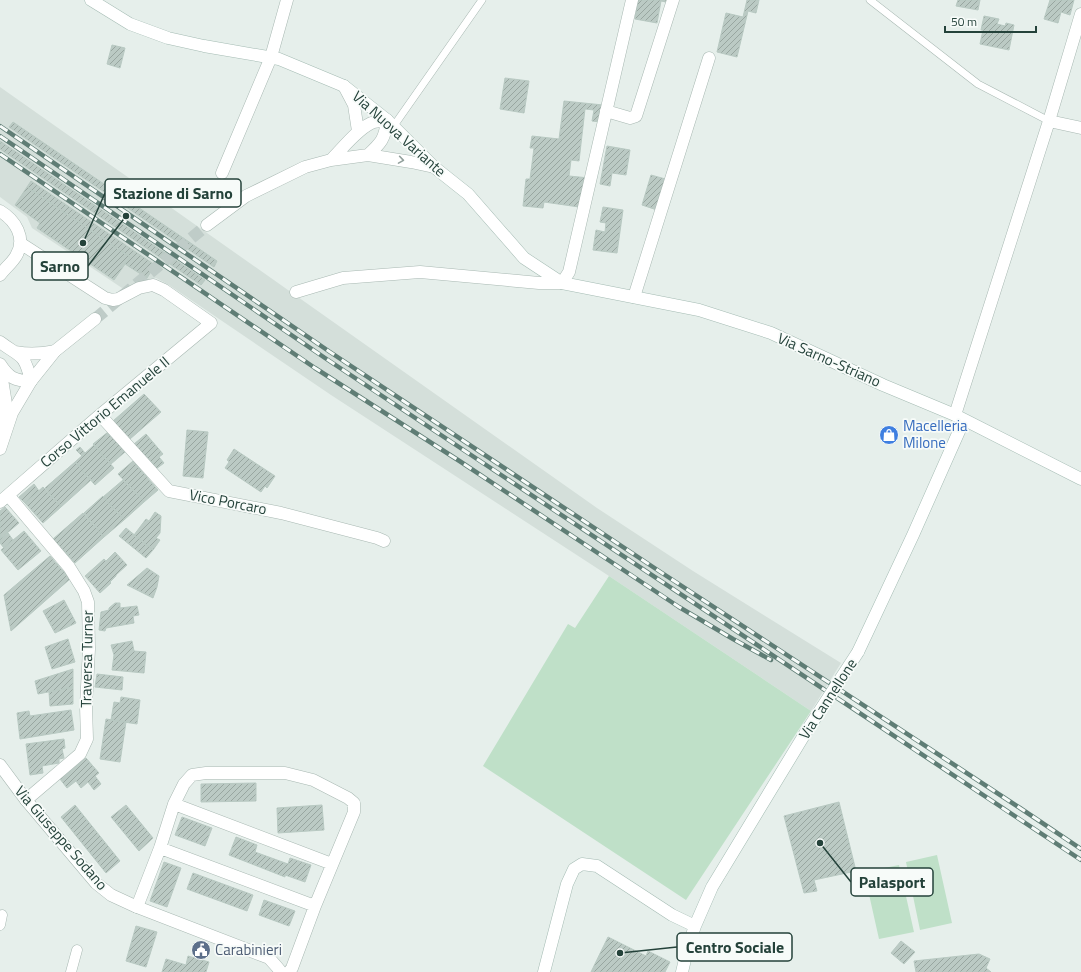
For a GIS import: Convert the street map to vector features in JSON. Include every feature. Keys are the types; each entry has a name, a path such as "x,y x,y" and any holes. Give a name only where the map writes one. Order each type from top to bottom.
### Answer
{"street":[{"name":"Via Nuova Variante","path":"91,0 130,24 168,38 279,59 344,86 390,124 434,167 468,194 524,258 562,283"},
{"path":"222,173 271,57 287,0"},
{"path":"296,292 343,278 420,272 539,283 562,283 569,272 632,0"},
{"path":"606,111 630,118 636,116 673,0"},
{"name":"Via Cannellone","path":"682,972 695,926 712,887 806,732 858,652 914,535 960,417 1081,14"},
{"path":"634,297 709,58"},
{"path":"344,86 354,105 358,131"},
{"path":"1049,121 1081,128"},
{"path":"331,160 358,131 373,122 390,124 381,143 368,155"},
{"path":"207,225 246,196 306,167 331,160 368,155 434,167"},
{"path":"0,211 15,224 20,237 20,243 16,256 0,275"},
{"name":"Corso Vittorio Emanuele II","path":"4,494 210,323 164,290 153,285 139,288 118,299 113,300 105,298 20,243"},
{"name":"Via Sarno-Striano","path":"562,283 699,310 771,333 883,385 960,417 1081,479"},
{"path":"0,449 12,413 31,381 55,351 95,319"},
{"path":"0,342 23,358 31,381"},
{"path":"16,352 25,354 41,354 55,351"},
{"path":"0,365 12,378 20,381 31,381"},
{"path":"0,365 6,404 5,432"},
{"name":"Vico Porcaro","path":"100,415 169,491 281,512 384,541"},
{"name":"Traversa Turner","path":"4,494 69,567 84,591 88,602 89,649 86,706 87,739 80,754 26,800"},
{"name":"Via Giuseppe Sodano","path":"0,765 26,800 96,883 111,895 137,907 269,958 280,972"},
{"path":"137,907 160,848 174,804 184,784 192,775 206,773 285,773 313,780 348,798 354,803 354,812 315,906 292,968 289,972"},
{"path":"174,804 332,864"},
{"path":"160,848 315,906"},
{"path":"544,972 567,884 574,869 582,864 597,866 672,915 695,926"},
{"path":"71,972 77,950"}],"lane":[{"path":"390,124 482,0"},
{"path":"870,0 978,84 1049,121"}],"shaded area":[{"path":"0,87 597,508 693,571 841,663 811,711 609,576 331,395 169,285 156,278 122,288 32,228 27,217 0,197"}],"green space":[{"path":"609,576 811,711 686,900 483,766 568,624 575,628"},
{"path":"937,855 952,923 920,930 906,862"},
{"path":"899,865 914,932 879,939 864,872"}],"building":[{"path":"638,0 672,0 671,3 661,1 657,23 635,19"},
{"path":"747,0 759,0 756,13 748,11 737,57 717,52 726,13 743,17"},
{"path":"958,0 980,0 978,10 956,6"},
{"path":"1050,0 1074,0 1070,15 1061,12 1058,23 1044,19"},
{"path":"984,16 999,19 997,24 1005,26 1006,23 1014,25 1009,50 980,44"},
{"path":"112,45 125,48 120,68 107,64"},
{"path":"505,78 529,81 524,113 500,109"},
{"path":"564,101 603,105 600,122 592,121 594,110 585,109 579,161 571,160 569,176 589,178 579,207 544,202 543,208 523,206 526,179 530,179 534,148 530,148 532,136 559,139"},
{"path":"13,122 217,261 214,267 9,127"},
{"path":"0,141 205,280 201,285 0,149"},
{"path":"607,146 630,150 626,175 612,173 610,186 600,184"},
{"path":"651,175 669,180 660,211 642,205"},
{"path":"31,181 155,265 147,278 125,264 130,257 27,187"},
{"path":"27,187 130,257 114,280 37,228 40,223 15,205"},
{"path":"603,207 623,210 617,253 593,250 596,230 605,232 606,223 600,222"},
{"path":"144,394 161,412 130,439 113,421"},
{"path":"187,430 208,432 203,478 183,476"},
{"path":"108,432 125,452 111,464 93,444"},
{"path":"146,434 163,454 159,457 164,463 156,469 134,444"},
{"path":"94,445 114,468 95,485 75,462"},
{"path":"80,447 85,453 82,456 76,450"},
{"path":"234,449 275,476 267,488 265,486 261,492 225,468 229,462 227,460"},
{"path":"133,461 158,490 144,502 118,474"},
{"path":"75,462 91,480 61,507 45,488"},
{"path":"123,480 144,502 124,520 103,497"},
{"path":"34,484 39,491 25,503 19,497"},
{"path":"43,487 61,507 43,523 25,503"},
{"path":"103,496 124,520 104,537 84,513"},
{"path":"5,507 19,523 0,539 0,511"},
{"path":"155,512 161,516 160,533 156,538 160,540 153,550 134,535 146,519 149,521"},
{"path":"83,513 104,537 75,563 53,539"},
{"path":"126,528 153,550 146,558 119,536"},
{"path":"24,531 41,551 18,570 1,550"},
{"path":"8,533 13,540 4,548 0,543 0,539"},
{"path":"115,552 127,565 100,593 85,576 104,559 106,561"},
{"path":"50,556 70,579 11,631 4,595"},
{"path":"147,568 159,576 153,598 127,585"},
{"path":"64,600 76,623 55,633 43,611"},
{"path":"115,603 120,603 120,608 137,606 139,615 133,616 134,623 106,628 105,631 99,630 101,612 109,610 109,608"},
{"path":"68,639 75,662 52,669 45,647"},
{"path":"132,641 134,651 146,652 144,673 112,670 114,655 111,645"},
{"path":"73,669 73,687 38,694 35,681"},
{"path":"97,674 123,677 122,690 95,687"},
{"path":"73,687 73,704 50,706 49,692"},
{"path":"121,697 140,700 137,724 111,720 114,702 120,703"},
{"path":"71,710 74,730 20,739 17,713 29,711 30,716"},
{"path":"106,719 126,722 120,762 100,759"},
{"path":"64,739 65,748 62,749 64,758 59,759 59,763 42,766 43,773 30,775 26,744"},
{"path":"86,758 99,773 95,776 101,784 94,790 88,782 81,788 76,781 67,788 60,779"},
{"path":"256,783 256,801 201,802 201,784"},
{"path":"839,802 856,871 814,880 817,891 804,893 784,816"},
{"path":"75,805 120,861 106,873 61,817"},
{"path":"126,805 153,838 139,851 111,817"},
{"path":"322,805 324,830 278,833 277,808"},
{"path":"182,817 212,828 205,846 175,835"},
{"path":"236,837 257,845 255,852 288,864 290,858 311,865 305,882 285,875 285,877 229,855"},
{"path":"164,862 181,868 167,907 150,901"},
{"path":"193,873 253,895 247,911 187,889"},
{"path":"264,900 295,911 289,926 259,915"},
{"path":"136,926 157,932 146,967 126,961"},
{"path":"608,937 646,956 648,951 670,962 665,972 591,972"},
{"path":"901,941 915,952 904,964 891,953"},
{"path":"979,954 990,959 986,968 991,972 916,972 914,961"},
{"path":"188,956 209,962 206,972 162,972 166,959 186,965"}],"tunnel":[{"path":"95,319 207,225"}],"railway":[{"path":"0,126 330,352 1081,849"},
{"path":"0,136 325,358 1081,860"},
{"path":"0,154 315,368 461,462 679,607 771,660"}],"place":[{"name":"Sarno","path":"126,216"},
{"name":"Stazione di Sarno","path":"83,243"},
{"name":"Macelleria Milone","path":"889,435"},
{"name":"Palasport","path":"820,843"},
{"name":"Carabinieri","path":"201,950"},
{"name":"Centro Sociale","path":"620,953"}]}
